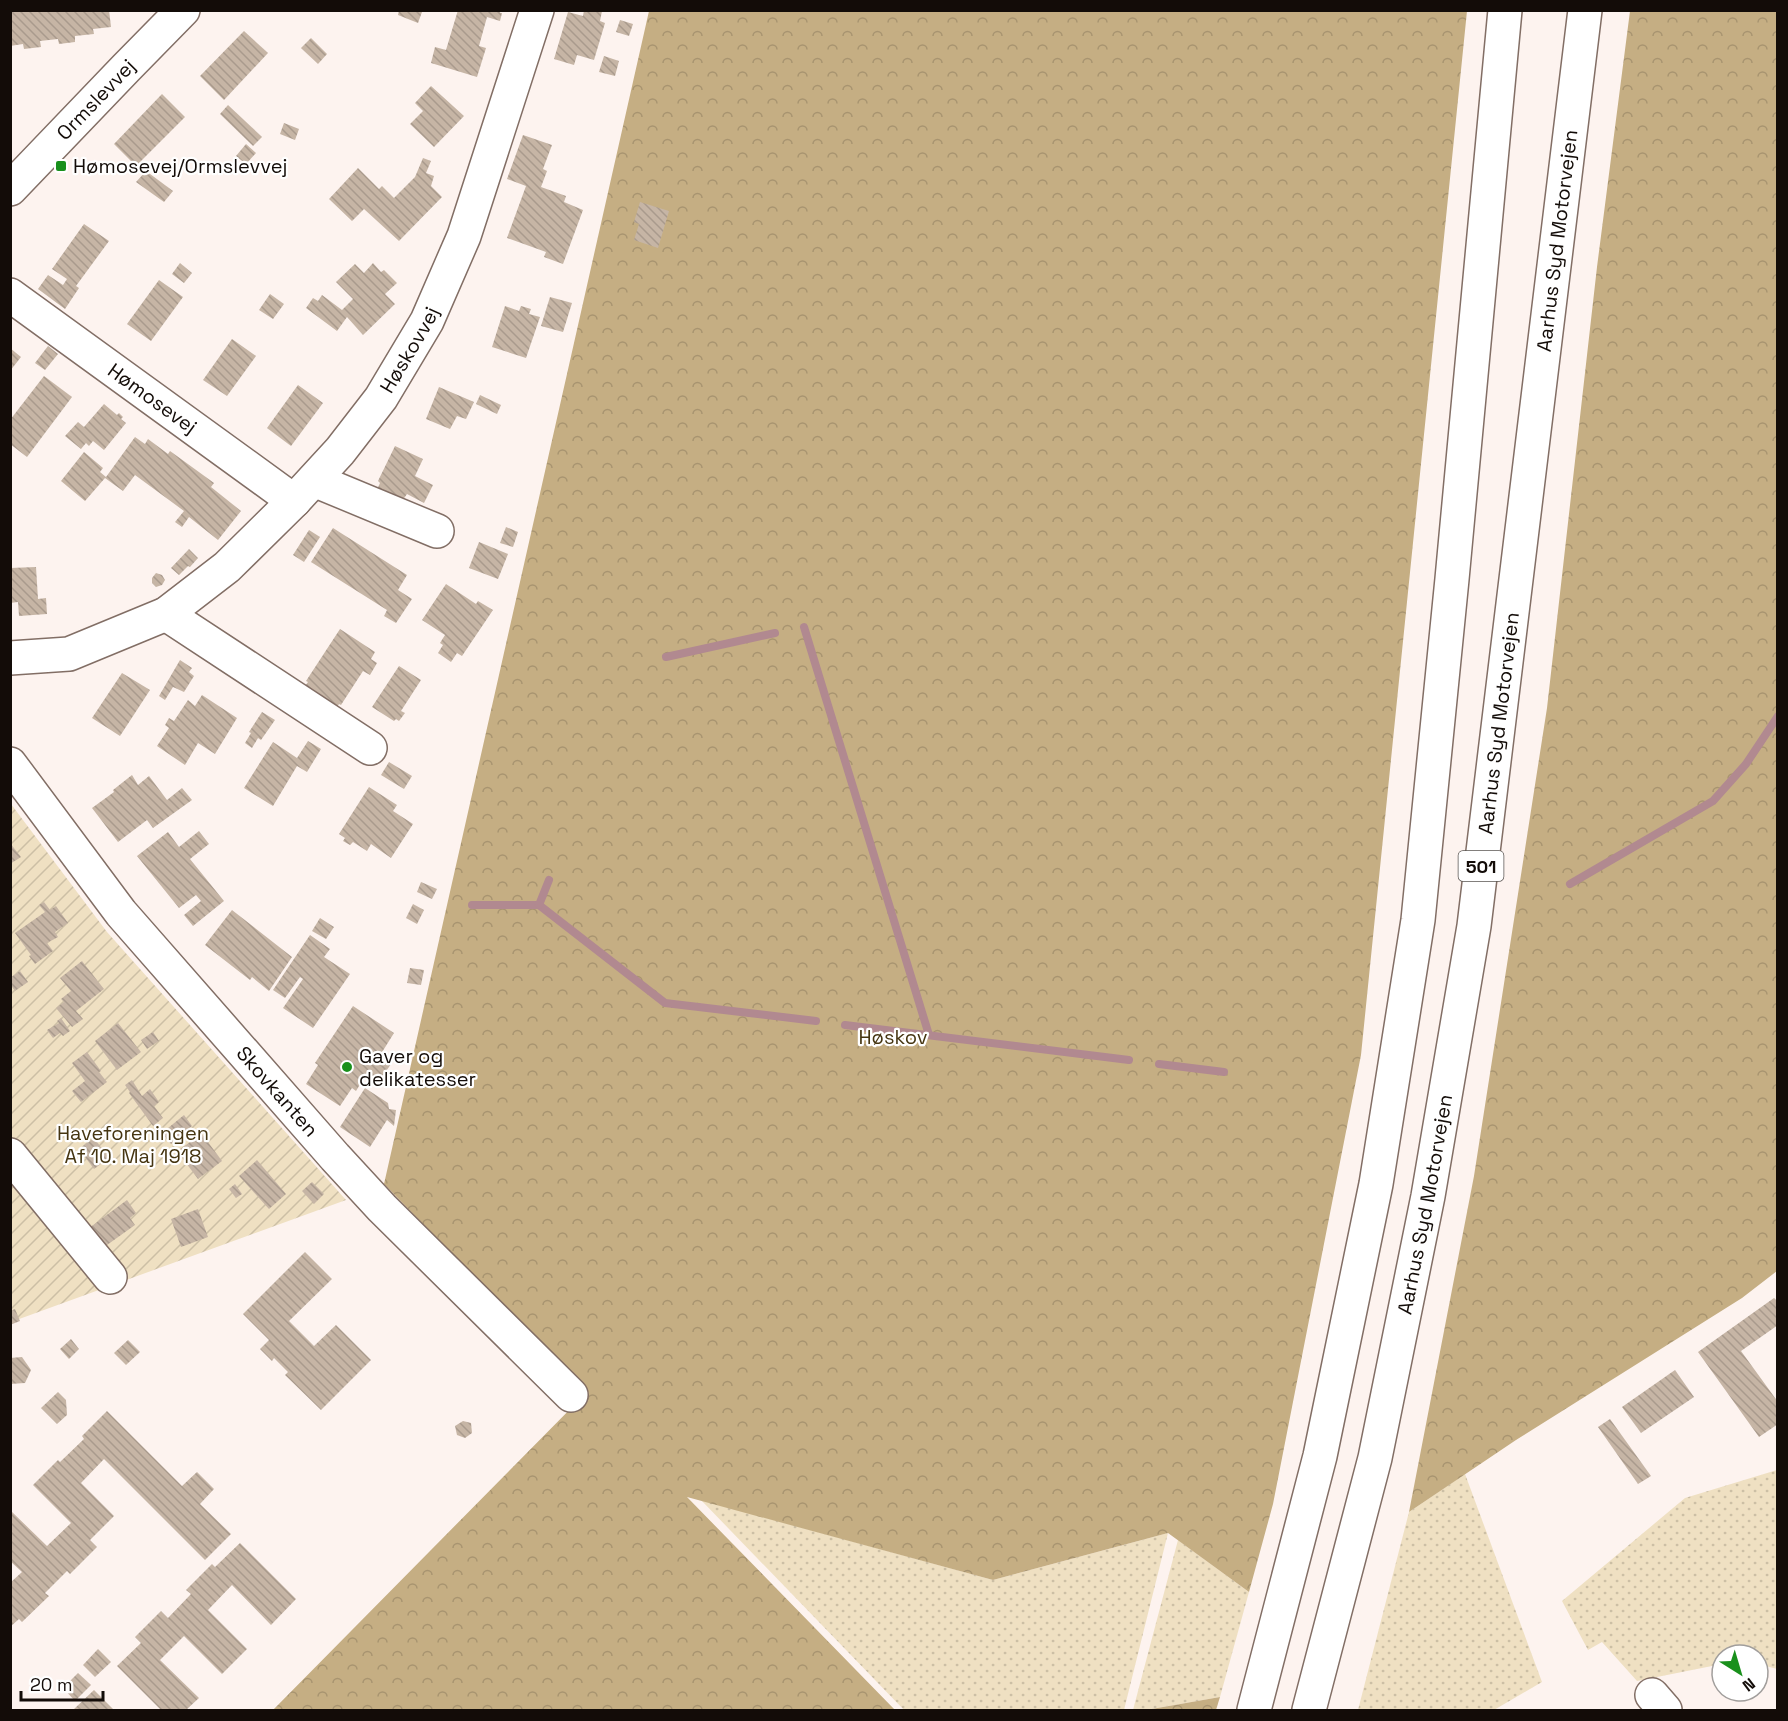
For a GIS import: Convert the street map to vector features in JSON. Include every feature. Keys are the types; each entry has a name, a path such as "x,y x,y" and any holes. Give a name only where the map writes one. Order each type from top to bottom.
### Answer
{"main road":[{"name":"Ormslevvej","path":"10,189 183,10"},
{"name":"Høskovvej","path":"10,658 69,654 166,614 227,567 304,491 340,451 381,398 427,321 464,236 537,10"},
{"path":"1254,1710 1320,1456 1376,1184 1418,920 1505,10"},
{"name":"Aarhus Syd Motorvejen","path":"1309,1710 1377,1446 1428,1196 1473,926 1585,10"},
{"name":"Hømosevej","path":"10,295 304,491 437,531"},
{"path":"166,614 370,748"},
{"name":"Skovkanten","path":"10,764 121,913 335,1156 382,1208 571,1395"},
{"path":"10,1155 110,1277"}],"green space":[{"name":"Høskov","path":"649,11 1467,11 1361,1055 1273,1504 1249,1592 1168,1533 993,1580 687,1497 895,1710 273,1710 587,1392 384,1184"},
{"path":"1630,11 1777,11 1777,1271 1742,1298 1516,1440 1409,1512 1474,1176 1547,708 1597,267"},
{"name":"Haveforeningen Af 10. Maj 1918","path":"11,804 107,932 346,1200 11,1322"},
{"path":"1777,1470 1777,1669 1770,1667 1770,1643 1710,1643 1710,1666 1637,1681 1602,1642 1588,1650 1562,1601 1685,1498"},
{"path":"1465,1474 1542,1682 1494,1710 1358,1710 1409,1512"},
{"path":"701,1500 993,1580 1168,1533 1124,1710 904,1710"},
{"path":"1178,1540 1249,1592 1220,1697 1146,1710 1133,1710"},
{"path":"1220,1697 1216,1710 1146,1710"}],"building":[{"path":"10,10 109,10 111,27 93,29 94,34 75,36 75,42 59,44 58,39 40,41 41,47 24,49 23,44 10,46"},
{"path":"399,10 422,12 418,23 398,15"},
{"path":"458,10 501,10 500,13 502,13 500,21 487,17 479,46 486,48 477,77 431,63 435,47 446,50"},
{"path":"584,10 602,11 600,21 605,23 594,60 577,55 574,65 554,59 568,12 583,16"},
{"path":"620,20 633,24 629,36 616,32"},
{"path":"244,31 268,53 224,100 200,76"},
{"path":"311,38 327,54 318,64 301,48"},
{"path":"604,56 619,61 615,76 599,72"},
{"path":"431,86 464,116 434,147 410,124 423,111 415,103"},
{"path":"162,94 185,117 136,166 114,144"},
{"path":"228,105 262,137 253,146 220,114"},
{"path":"284,123 299,129 295,140 280,134"},
{"path":"523,135 552,145 543,169 547,171 541,187 566,196 564,202 583,210 563,264 544,257 546,252 507,238 526,186 507,179"},
{"path":"246,144 256,153 246,164 236,156"},
{"path":"423,158 431,161 426,173 434,176 431,186 442,197 399,241 364,209 352,221 329,199 358,168 379,189 382,186 394,198 415,177"},
{"path":"146,171 173,191 164,202 136,182"},
{"path":"640,202 669,211 658,248 634,240 639,224 634,222"},
{"path":"84,224 109,241 76,286 79,288 65,309 38,289 48,275 63,285 67,279 52,269"},
{"path":"180,263 192,273 184,283 172,274"},
{"path":"373,263 397,283 385,294 395,304 363,335 347,317 337,331 306,308 313,298 318,301 322,295 342,310 353,299 336,282 355,264 364,273"},
{"path":"159,280 183,297 151,341 127,324"},
{"path":"270,294 284,304 273,319 259,310"},
{"path":"550,297 572,303 563,332 541,326"},
{"path":"505,306 519,311 521,306 531,309 529,314 540,317 526,358 492,347"},
{"path":"232,339 256,356 227,396 203,380"},
{"path":"48,346 58,354 45,370 35,363"},
{"path":"10,348 21,357 10,371"},
{"path":"44,376 72,397 27,457 10,444 10,420"},
{"path":"298,385 323,403 291,446 267,428"},
{"path":"439,387 474,402 466,419 457,416 450,429 426,419"},
{"path":"480,395 501,405 497,414 476,404"},
{"path":"104,404 117,415 119,413 123,417 121,419 126,423 104,450 93,441 89,446 86,443 81,449 65,436 78,422 84,427"},
{"path":"135,437 145,444 148,439 168,454 170,451 214,483 211,487 241,511 218,540 189,517 182,527 175,522 184,511 135,475 123,491 105,478 85,501 61,481 84,452 103,468 100,472 106,477"},
{"path":"395,446 423,459 415,476 433,485 424,503 407,494 400,504 376,492 380,483 378,481"},
{"path":"506,527 518,532 513,547 500,543"},
{"path":"333,528 407,575 398,590 412,599 396,623 384,616 387,610 311,562"},
{"path":"309,530 320,537 304,562 293,555"},
{"path":"479,542 508,554 498,579 469,568"},
{"path":"189,549 198,558 179,575 171,568"},
{"path":"36,567 38,599 46,598 47,614 19,616 18,602 10,603 10,568"},
{"path":"156,573 162,575 165,580 162,585 156,587 152,583 152,578"},
{"path":"446,584 476,604 478,601 493,610 462,656 457,653 451,662 438,653 445,635 422,620"},
{"path":"340,629 375,652 371,659 377,663 370,675 363,671 333,714 300,693"},
{"path":"180,660 192,668 189,672 194,676 184,692 173,687 165,700 159,696"},
{"path":"399,666 421,680 401,711 405,713 399,721 396,719 394,721 372,707"},
{"path":"122,673 150,690 120,736 92,718"},
{"path":"202,695 237,718 215,754 198,743 185,765 157,746 169,728 165,725 169,718 174,721 188,700 195,706"},
{"path":"262,712 275,720 261,740 258,738 252,748 245,743"},
{"path":"308,741 321,749 307,772 297,766 273,806 244,788 273,742 297,758"},
{"path":"389,762 412,776 404,789 381,775"},
{"path":"132,775 138,785 149,776 167,800 182,788 192,800 153,828 147,820 118,842 92,808"},
{"path":"369,787 397,805 393,811 413,824 391,858 371,844 367,851 353,842 350,845 343,841 345,838 339,834"},
{"path":"199,831 209,844 190,859 224,901 193,926 184,915 201,901 196,895 179,908 137,856 168,832 179,847"},
{"path":"10,843 21,857 10,864"},
{"path":"421,882 437,889 432,899 417,892"},
{"path":"44,902 50,910 56,906 68,923 55,932 58,937 47,943 53,951 35,964 15,933 45,912 39,905"},
{"path":"413,904 424,910 417,924 406,918"},
{"path":"232,910 292,957 269,991 252,977 250,980 205,945"},
{"path":"320,918 334,927 326,939 312,931"},
{"path":"310,935 330,949 324,957 350,974 313,1028 283,1008 303,979 300,977 285,998 273,990"},
{"path":"82,961 104,989 76,1011 83,1019 72,1027 56,1008 64,1002 61,999 71,991 60,978"},
{"path":"410,968 424,970 421,985 407,983"},
{"path":"20,971 28,982 15,991 10,984 10,978"},
{"path":"353,1006 394,1033 379,1057 391,1064 380,1080 367,1073 356,1091 352,1088 340,1106 306,1084 318,1065 315,1063"},
{"path":"61,1018 70,1031 63,1036 60,1033 53,1038 47,1030 59,1023 57,1021"},
{"path":"118,1023 141,1052 117,1070 95,1041"},
{"path":"153,1032 159,1041 147,1049 141,1040"},
{"path":"87,1052 107,1082 81,1102 72,1091 85,1081 72,1063"},
{"path":"132,1080 142,1096 150,1089 159,1102 154,1106 163,1118 153,1126 125,1085"},
{"path":"365,1088 388,1103 389,1109 396,1110 394,1126 387,1120 370,1147 340,1127"},
{"path":"184,1115 192,1126 171,1144 162,1133"},
{"path":"202,1134 222,1161 198,1179 177,1151"},
{"path":"94,1138 109,1158 94,1169 79,1149"},
{"path":"257,1160 286,1194 269,1209 239,1176"},
{"path":"312,1182 324,1194 314,1204 302,1191"},
{"path":"235,1184 242,1194 236,1198 229,1189"},
{"path":"127,1200 136,1213 130,1218 135,1225 100,1250 85,1231"},
{"path":"198,1209 208,1237 181,1247 171,1219"},
{"path":"305,1252 332,1279 289,1321 314,1346 336,1325 371,1360 321,1410 285,1375 288,1372 274,1358 272,1361 260,1349 269,1340 243,1314"},
{"path":"1774,1298 1778,1302 1778,1325 1741,1351 1778,1402 1778,1424 1759,1437 1698,1352"},
{"path":"15,1309 20,1321 10,1325 10,1311"},
{"path":"71,1339 79,1349 69,1359 60,1349"},
{"path":"128,1340 140,1352 126,1365 114,1353"},
{"path":"22,1357 31,1370 25,1383 10,1384 10,1358"},
{"path":"1675,1370 1694,1397 1641,1433 1622,1407"},
{"path":"58,1392 66,1400 67,1415 57,1424 41,1408"},
{"path":"107,1411 182,1486 197,1472 214,1489 200,1504 231,1534 205,1560 104,1459 81,1483 114,1516 90,1540 97,1547 70,1574 67,1571 45,1593 49,1596 22,1622 19,1619 10,1627 10,1583 22,1572 10,1561 10,1510 47,1546 71,1523 33,1485 58,1460 60,1462 84,1439 82,1436"},
{"path":"1610,1419 1651,1476 1638,1484 1598,1427"},
{"path":"463,1421 471,1423 472,1433 465,1438 457,1435 455,1426"},
{"path":"240,1543 296,1599 271,1625 232,1585 208,1610 247,1649 222,1674 184,1636 160,1660 199,1698 186,1710 161,1710 117,1666 141,1643 135,1637 161,1611 168,1618 191,1594 186,1590 212,1564 215,1567"},
{"path":"98,1649 111,1662 95,1677 83,1665"},
{"path":"78,1673 91,1685 75,1701 63,1688"},
{"path":"94,1690 114,1710 73,1710"}],"waterway":[{"path":"804,627 929,1035"},
{"path":"666,657 775,633"},
{"path":"1570,884 1713,801 1746,764 1778,716"},
{"path":"539,905 549,880"},
{"path":"472,905 539,905 665,1003 816,1021"},
{"path":"845,1025 1129,1060"},
{"path":"1159,1064 1224,1072"}],"place":[{"name":"Hømosevej/Ormslevvej","path":"61,166"},
{"name":"Gaver og delikatesser","path":"347,1067"}]}
